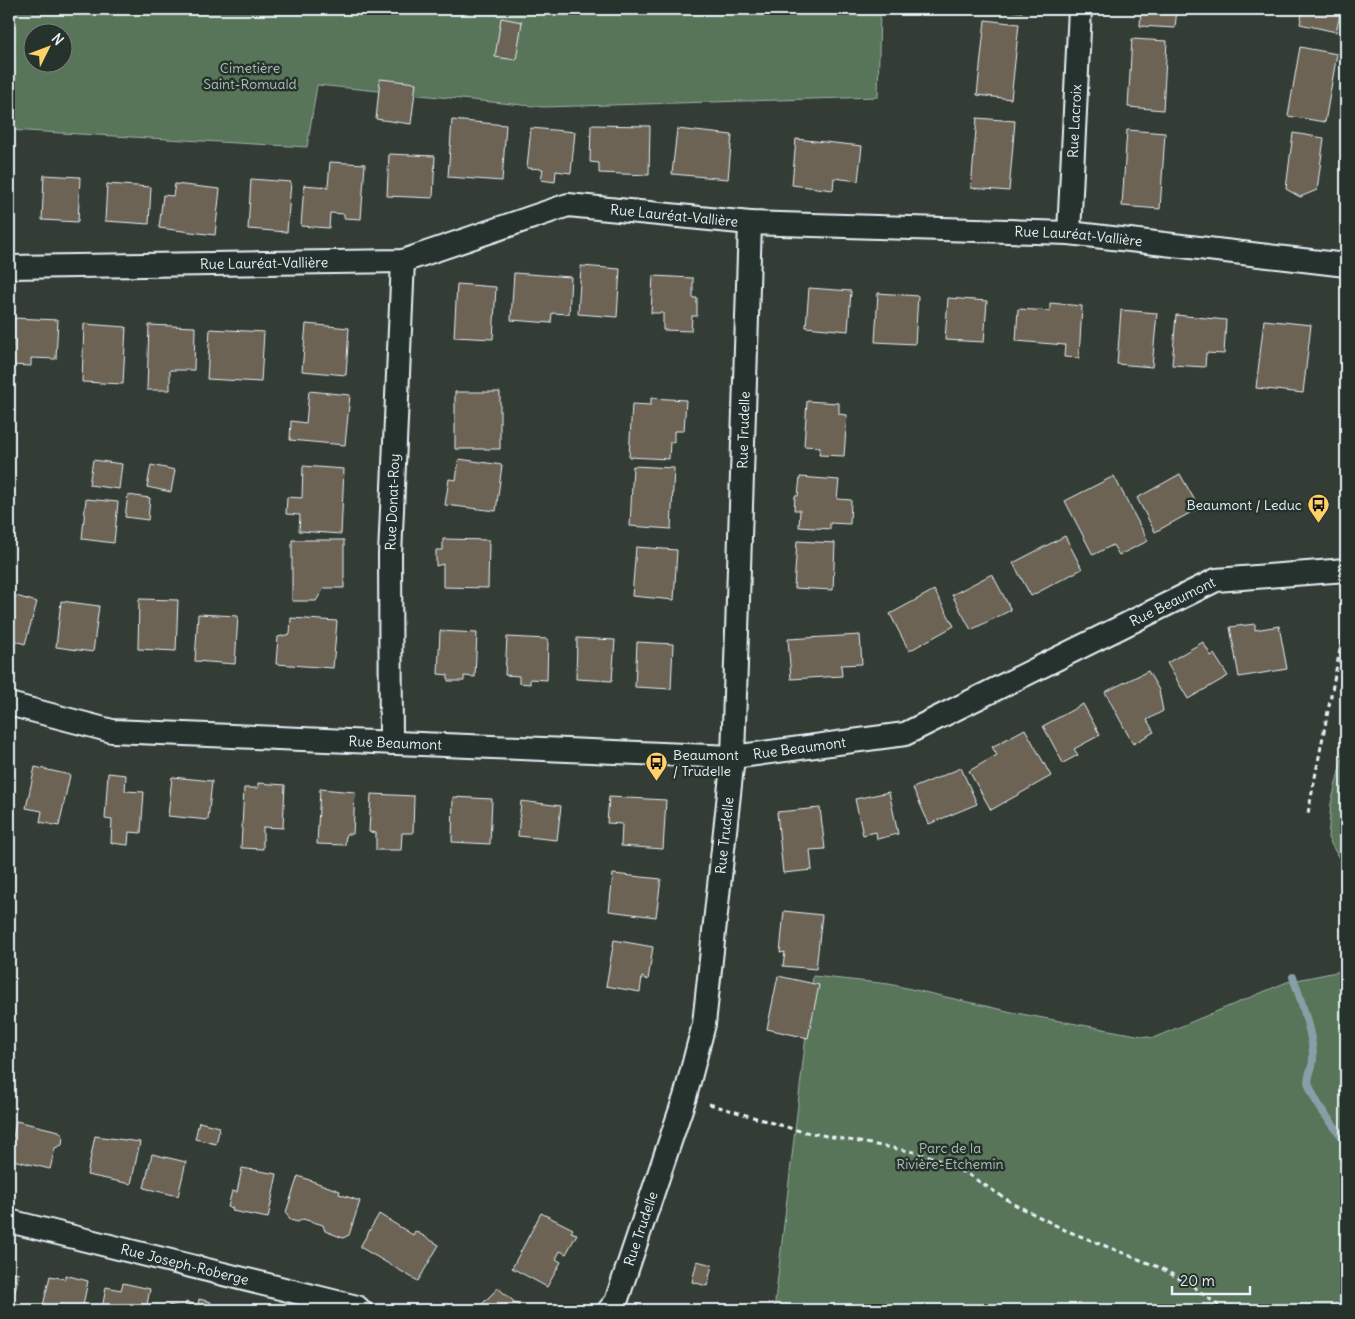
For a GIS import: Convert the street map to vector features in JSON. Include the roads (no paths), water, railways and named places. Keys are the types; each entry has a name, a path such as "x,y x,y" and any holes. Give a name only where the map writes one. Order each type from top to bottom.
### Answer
{"street":[{"name":"Rue Lacroix","path":"1069,233 1080,9"},
{"name":"Rue Lauréat-Vallière","path":"9,267 403,261 568,205 750,223 1069,233 1346,265"},
{"name":"Rue Trudelle","path":"609,1310 616,1302 685,1097 704,1024 733,757 750,223"},
{"name":"Rue Donat-Roy","path":"391,743 390,555 403,261"},
{"name":"Rue Beaumont","path":"9,704 112,731 733,757 905,734 1216,580 1346,570"},
{"name":"Rue Joseph-Roberge","path":"9,1221 357,1307 360,1310"}],"waterway":[{"path":"1293,977 1306,1018 1313,1050 1309,1084 1326,1116 1346,1142"}],"place":[{"name":"Beaumont / Leduc","path":"1318,524"},
{"name":"Beaumont / Trudelle","path":"657,782"}],"park label":[{"name":"Cimetière Saint-Romuald","path":"250,76"},
{"name":"Parc de la Rivière-Etchemin","path":"950,1156"}]}
